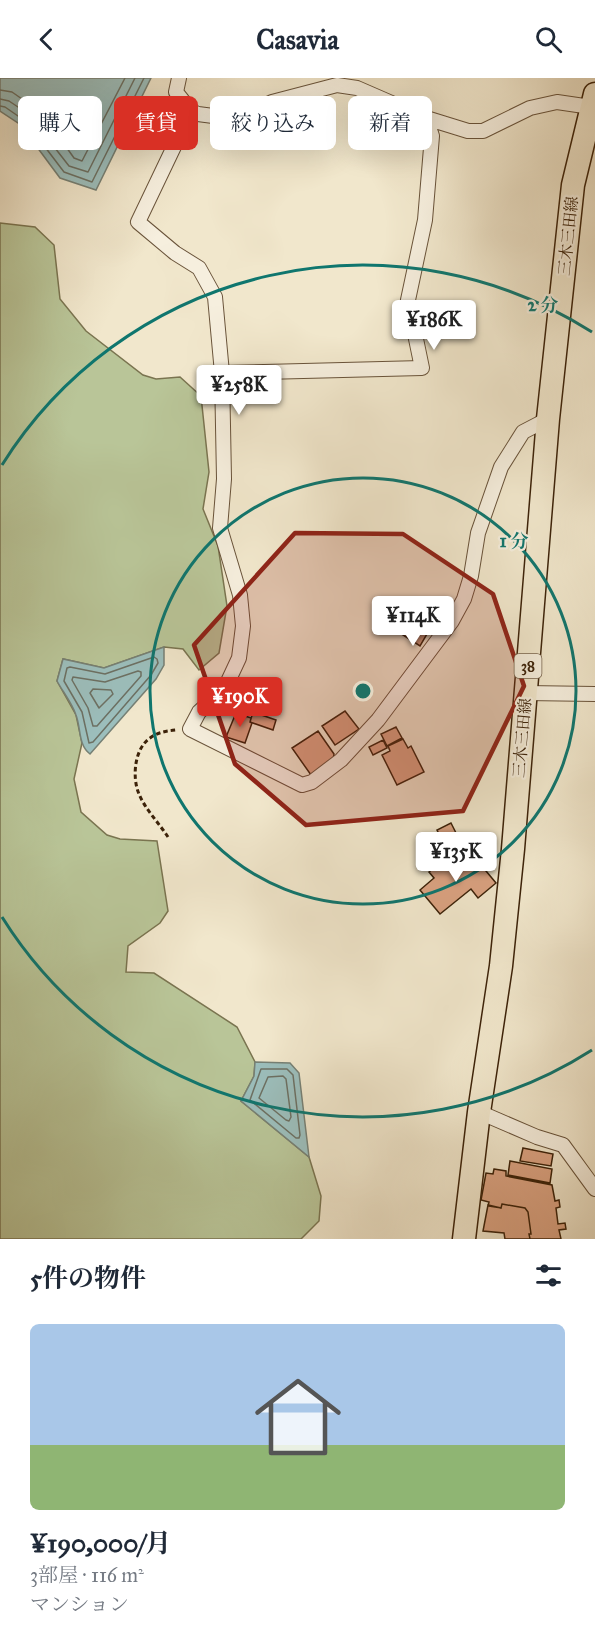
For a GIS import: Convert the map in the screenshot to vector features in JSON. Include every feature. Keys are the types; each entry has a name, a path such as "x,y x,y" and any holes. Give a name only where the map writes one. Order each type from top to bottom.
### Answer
{"main road":[{"name":"三木三田線","path":"464,1239 479,1112 501,966 548,419 573,185 588,157 593,100"}],"street":[{"path":"178,96 176,93 179,78"},
{"path":"198,113 236,119 272,102 337,85 357,88 375,96"},
{"path":"432,120 468,131 483,131 530,108 557,102 593,100"},
{"path":"172,150 138,222 175,253 199,268 215,297 222,372 224,479 220,528 240,596 243,626 239,657 225,688 199,712 190,729 302,785 312,782 341,760 378,720 452,621 464,599 471,576 478,533 501,467 523,432 548,419"},
{"path":"222,372 422,368 408,300 425,220 431,150"},
{"path":"526,693 595,694"},
{"path":"479,1112 537,1137 563,1145 595,1189"}],"path":[{"path":"168,837 138,794 135,776 137,755 148,739 155,735 190,729"}],"highlighted area":[{"path":"295,533 403,534 493,594 524,686 463,811 306,825 235,764 194,645"}],"green space":[{"path":"0,223 35,227 54,245 60,299 86,331 143,375 156,379 180,377 201,396 209,472 203,509 218,546 227,606 219,653 199,670 183,649 164,647 104,668 63,659 57,681 76,715 82,743 74,779 81,812 107,835 120,839 157,841 168,911 160,923 128,946 126,972 154,973 237,1027 255,1062 254,1076 241,1101 309,1157 321,1196 319,1221 301,1239 0,1239"}],"water":[{"path":"0,78 151,78 142,96 114,96 116,150 96,190 60,178 39,150 102,150 102,96 18,96 18,123 0,111"},
{"path":"164,647 164,665 156,679 90,754 83,746 78,720 70,702 57,681 63,659 104,668"},
{"path":"255,1062 290,1063 299,1073 309,1157 241,1101 254,1076"}],"building":[{"path":"407,621 427,634 420,646 400,633"},
{"path":"345,711 359,729 335,745 322,726"},
{"path":"253,712 276,720 273,730 250,722"},
{"path":"236,713 251,718 252,723 245,743 226,737"},
{"path":"396,727 402,738 387,746 381,734"},
{"path":"318,731 334,754 333,760 311,775 292,748"},
{"path":"403,739 408,748 411,746 424,772 397,785 382,755 390,751 388,746"},
{"path":"383,740 387,748 373,755 369,747"},
{"path":"451,823 458,837 444,844 437,830"},
{"path":"471,853 496,883 478,898 471,889 440,914 420,890 434,878 429,872 443,860 456,876 459,873 454,867"},
{"path":"523,1148 553,1154 551,1166 520,1161"},
{"path":"510,1161 552,1169 550,1183 508,1175"},
{"path":"494,1169 506,1171 506,1176 552,1185 555,1201 559,1200 560,1207 556,1208 558,1224 565,1223 566,1229 559,1230 561,1239 530,1239 528,1212 525,1208 502,1204 501,1208 488,1206 489,1202 481,1200 486,1173 493,1174"},
{"path":"502,1204 525,1208 528,1212 530,1239 505,1239 504,1233 483,1231 488,1205 501,1208"}]}
